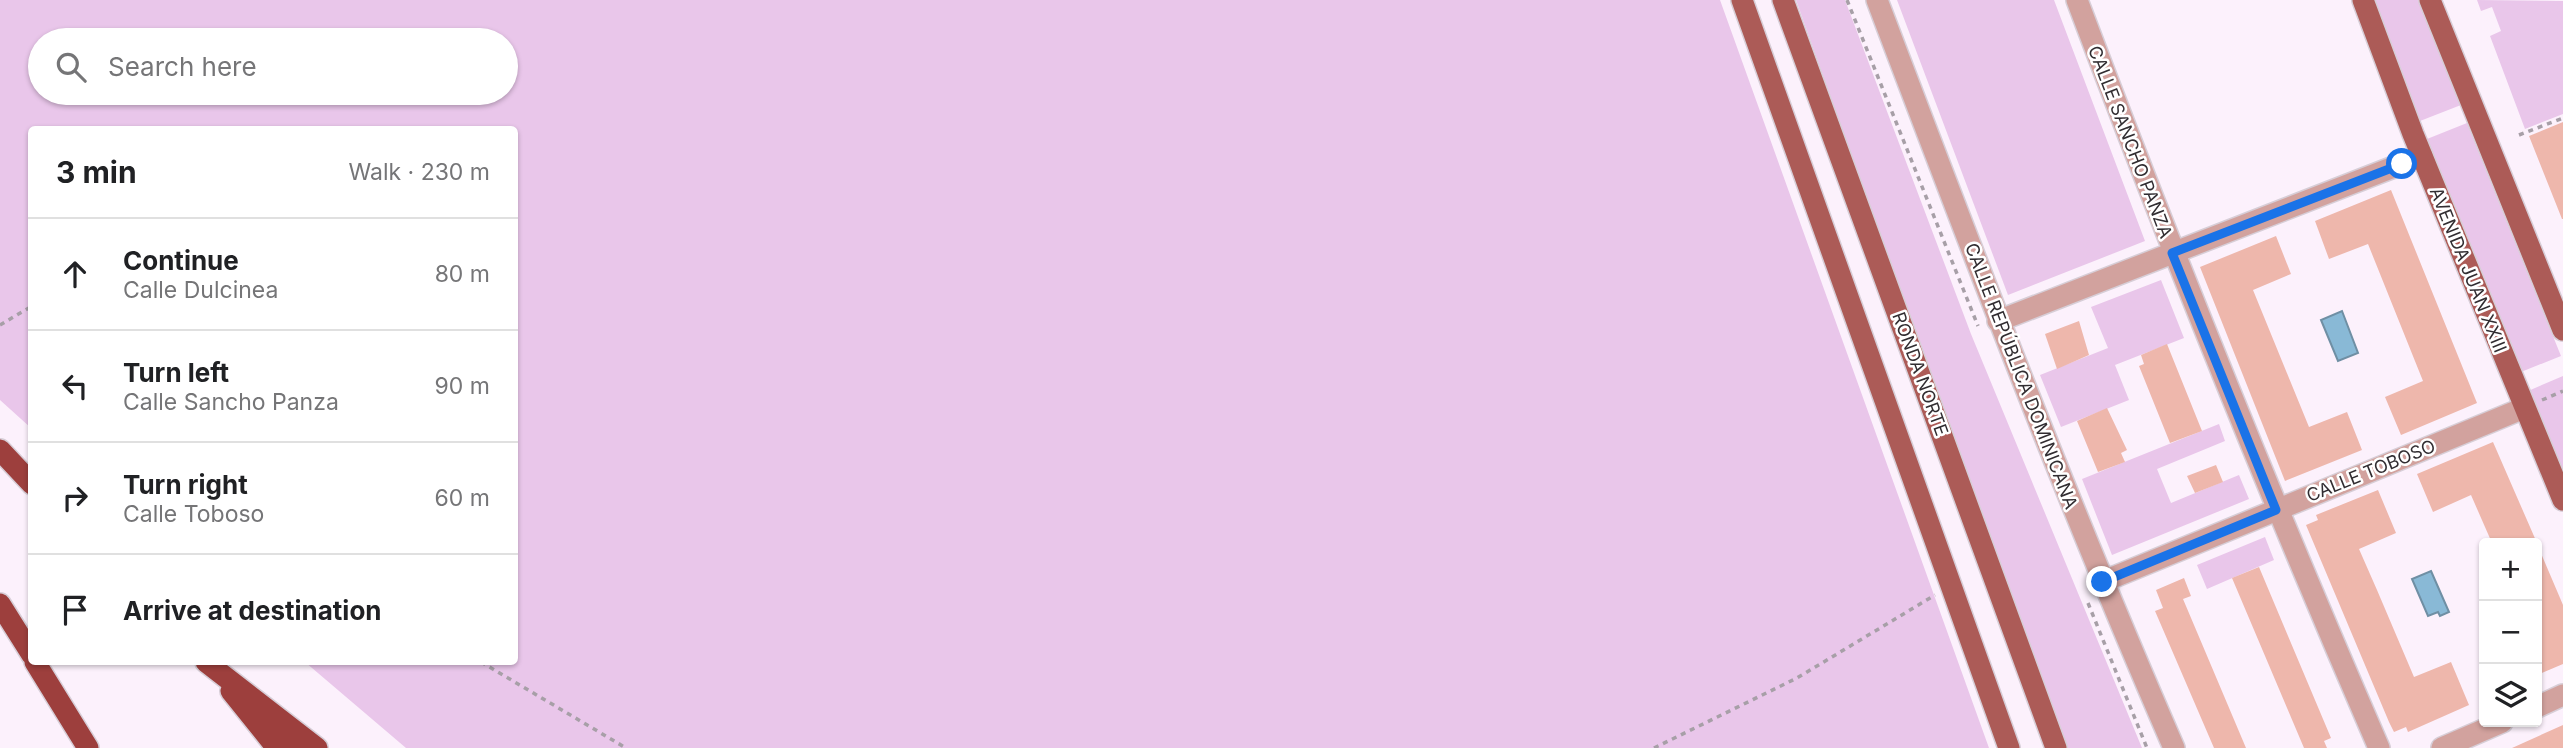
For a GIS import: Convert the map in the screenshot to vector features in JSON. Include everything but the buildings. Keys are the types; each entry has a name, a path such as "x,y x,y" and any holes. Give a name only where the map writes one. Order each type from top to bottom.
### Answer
{"highway":[{"path":"0,450 28,481"},
{"path":"0,604 28,649"},
{"path":"37,665 88,748"},
{"path":"209,665 275,748"},
{"path":"210,665 292,748"},
{"path":"210,665 298,748"},
{"path":"210,665 305,748"},
{"path":"211,665 311,748"},
{"path":"211,665 317,748"}],"main road":[{"path":"1742,0 2009,748"},
{"name":"RONDA NORTE","path":"1783,0 2056,748"},
{"name":"AVENIDA JUAN XXIII","path":"2363,0 2422,156 2563,500"},
{"path":"2430,0 2563,330"}],"street":[{"name":"CALLE REPÚBLICA DOMINICANA","path":"1877,0 1998,321 2102,582 2174,748"},
{"name":"CALLE SANCHO PANZA","path":"2077,0 2172,253 2276,510 2379,748"},
{"path":"1998,321 2422,156"},
{"name":"CALLE TOBOSO","path":"2102,582 2524,408"},
{"path":"2542,705 2563,695"},
{"path":"2442,748 2490,727"}],"path":[{"path":"2519,135 2563,118"},
{"path":"1,324 28,308"},
{"path":"1654,748 1797,678 1951,586"},
{"path":"486,665 626,748"}],"shaded area":[{"path":"0,0 1720,0 1989,748 406,748 309,665 518,665 518,126 28,126 28,425 0,400"},
{"path":"1796,0 1845,0 1971,334 2142,748 2063,748"},
{"path":"1897,0 2054,0 2145,241 2008,295"},
{"path":"2374,0 2421,0 2461,105 2420,121"},
{"path":"2477,0 2563,1 2563,114 2525,129 2490,36 2501,31 2492,7 2481,11"},
{"path":"2467,123 2561,356 2521,372 2427,139"},
{"path":"2161,280 2184,338 2115,365 2129,400 2061,427 2040,375 2108,348 2091,307"},
{"path":"2563,376 2563,476 2528,391"},
{"path":"2219,424 2225,441 2157,469 2171,503 2239,475 2249,499 2112,555 2082,479"},
{"path":"2265,537 2274,560 2207,589 2197,565"}],"water":[{"path":"2342,311 2358,353 2338,361 2321,320"},
{"path":"2431,571 2449,612 2440,616 2438,612 2428,616 2412,579"}],"route":[{"path":"2102,582 2276,510 2172,253 2402,164"}]}
